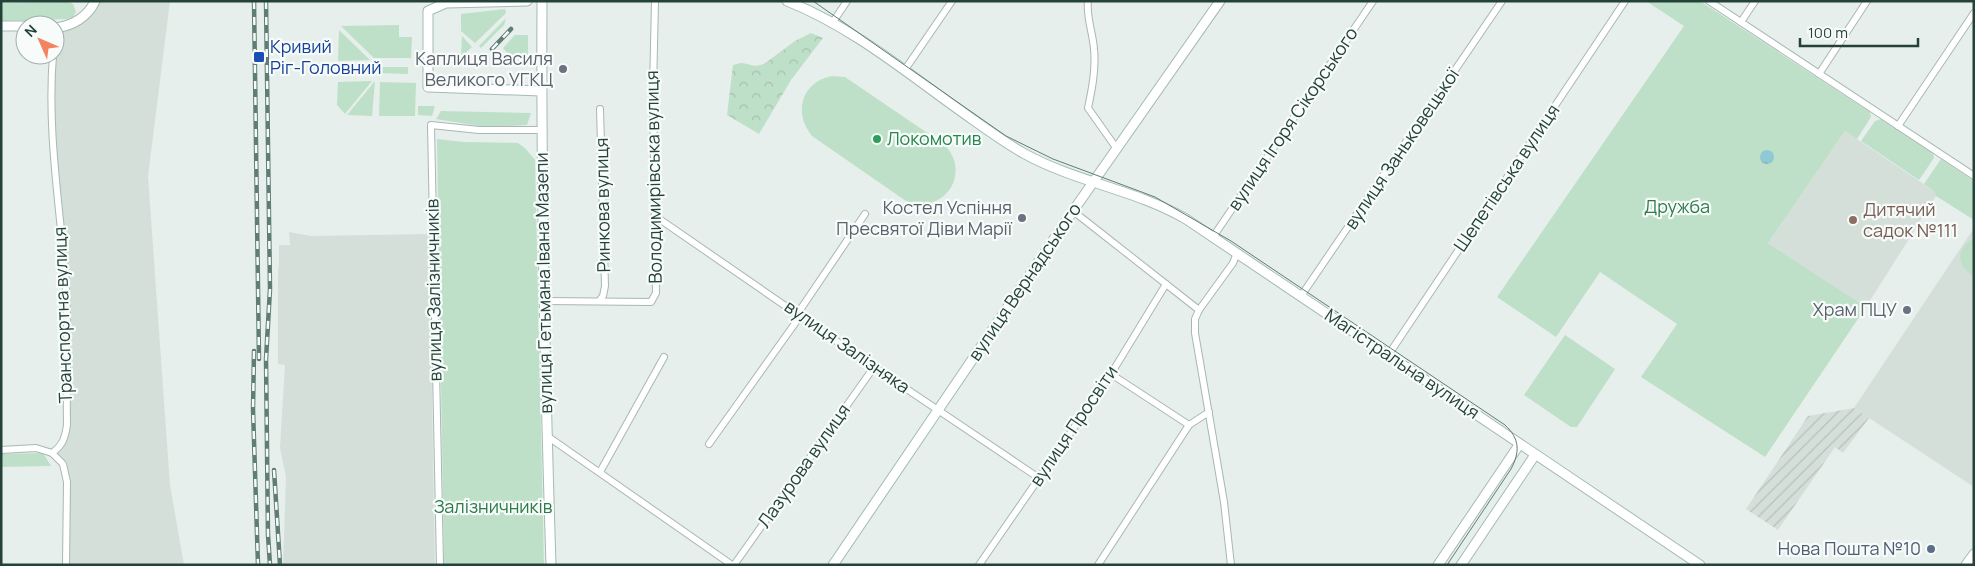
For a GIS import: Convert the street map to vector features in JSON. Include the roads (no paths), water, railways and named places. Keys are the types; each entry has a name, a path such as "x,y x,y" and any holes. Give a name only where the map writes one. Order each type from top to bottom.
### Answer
{"street":[{"path":"65,26 88,13 95,1"},
{"path":"527,1 446,3 428,11 428,87 541,91"},
{"name":"вулиця Гетьмана Івана Мазепи","path":"542,1 541,130 551,565"},
{"name":"Володимирівська вулиця","path":"600,300 651,302 656,293 653,91 655,1"},
{"name":"Магістральна вулиця","path":"787,1 834,22 1025,154 1093,183 1118,190 1171,211 1390,354 1519,445 1700,565"},
{"path":"834,22 848,1"},
{"path":"904,71 952,1"},
{"path":"1088,1 1087,8 1094,49 1094,77 1088,108 1117,149"},
{"name":"вулиця Вернадського","path":"832,565 1073,211 1220,1"},
{"name":"вулиця Ігоря Сікорського","path":"1213,237 1373,1"},
{"name":"вулиця Заньковецької","path":"1301,296 1502,1"},
{"name":"Шепетівська вулиця","path":"1390,354 1625,1"},
{"path":"1709,1 1974,176"},
{"path":"1741,22 1755,1"},
{"path":"1819,74 1867,1"},
{"path":"1898,126 1974,13"},
{"path":"1,26 15,26"},
{"name":"Транспортна вулиця","path":"52,65 50,89 51,119 65,274 67,425 65,440 60,448 52,453"},
{"name":"Ринкова вулиця","path":"600,109 605,292 600,300"},
{"name":"вулиця Залізничників","path":"440,565 431,125 479,130 541,130"},
{"path":"1073,211 1199,310"},
{"path":"709,444 799,314 865,214"},
{"name":"вулиця Залізняка","path":"655,216 1039,478"},
{"path":"1231,565 1225,509 1195,333 1195,318 1233,262 1237,253"},
{"name":"вулиця Просвіти","path":"979,565 1111,374 1166,284"},
{"path":"544,301 595,303 600,300"},
{"path":"600,472 664,357"},
{"name":"Лазурова вулиця","path":"733,565 874,367"},
{"path":"1111,374 1189,425"},
{"path":"1098,565 1189,425 1209,412"},
{"path":"547,436 733,565"},
{"path":"1438,565 1519,445"},
{"path":"1,450 36,448 52,453 63,464 67,482 66,565"},
{"path":"1461,565 1535,455"},
{"path":"1966,565 1974,554"}],"water":[{"path":"1767,150 1772,152 1774,157 1772,162 1767,164 1762,162 1760,157 1762,152"}],"tram line":[{"path":"813,1 1006,136 1053,159 1155,197 1231,241 1505,425 1514,435 1516,441 1517,451 1514,463 1447,565"}],"railway":[{"path":"254,1 259,359"},
{"path":"266,1 270,289 266,359 270,565"},
{"path":"492,49 511,29"},
{"path":"254,351 253,409 258,565"},
{"path":"274,470 280,565"}],"place":[{"name":"Кривий Ріг-Головний","path":"259,57"},
{"name":"Каплиця Василя Великого УГКЦ","path":"563,69"},
{"name":"Локомотив","path":"877,139"},
{"name":"Костел Успіння Пресвятої Діви Марії","path":"1022,218"},
{"name":"Дитячий садок №111","path":"1853,220"},
{"name":"Храм ПЦУ","path":"1907,310"},
{"name":"Нова Пошта №10","path":"1931,549"}],"park label":[{"name":"Дружба","path":"1677,207"},
{"name":"Залізничників","path":"493,507"}]}
